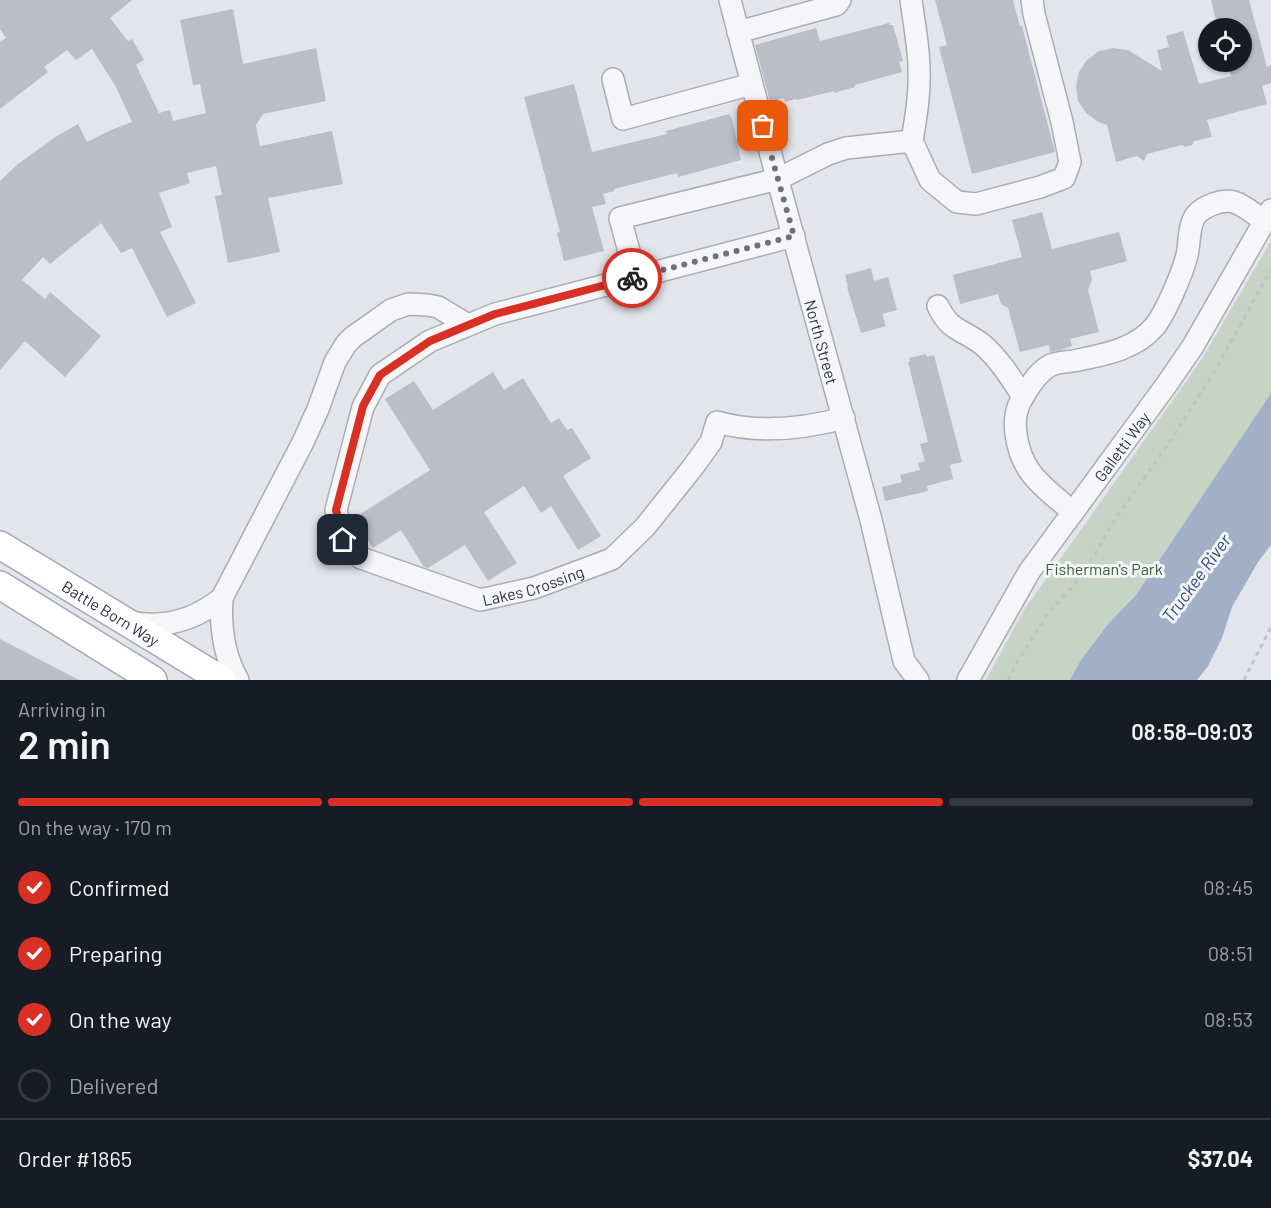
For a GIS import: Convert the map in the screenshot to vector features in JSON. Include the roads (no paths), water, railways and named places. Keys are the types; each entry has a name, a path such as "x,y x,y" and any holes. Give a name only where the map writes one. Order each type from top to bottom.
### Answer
{"main road":[{"name":"Battle Born Way","path":"0,545 222,680"},
{"path":"0,585 153,680"}],"street":[{"name":"North Street","path":"730,0 872,520 904,661 918,680"},
{"path":"738,32 792,8 836,5 840,0"},
{"path":"911,0 919,73 918,103 912,141 930,180 957,202 976,204 1040,187 1064,178 1070,162 1032,0"},
{"path":"613,79 623,119 752,84"},
{"path":"636,277 620,218 778,179 828,154 846,148 912,141"},
{"path":"1073,512 1039,484 1024,464 1019,450 1015,424 1016,412 1023,397 1041,372 1052,365 1112,354 1137,341 1156,326 1170,300 1186,256 1190,232 1196,216 1208,206 1222,201 1235,202 1268,215"},
{"name":"Galletti Way","path":"968,680 1029,572 1193,346 1268,215"},
{"name":"Lakes Crossing","path":"794,236 495,314 430,341 380,375 363,406 336,510 343,540 361,558 480,600 534,588 612,559 645,527 693,467 711,442 717,422 734,426 782,429 844,418"},
{"path":"238,680 227,657 223,641 222,598 303,442 335,362 346,344 391,310 408,304 428,304 438,307 468,326"},
{"path":"938,306 944,319 982,345 1006,369 1023,397"},
{"path":"127,622 154,625 181,621 196,615 222,598"}],"water":[{"name":"Truckee River","path":"1271,393 1271,545 1258,562 1232,607 1222,638 1208,666 1197,680 1070,680 1081,660 1108,624 1136,595"}],"park label":[{"name":"Fisherman's Park","path":"1104,568"}]}
